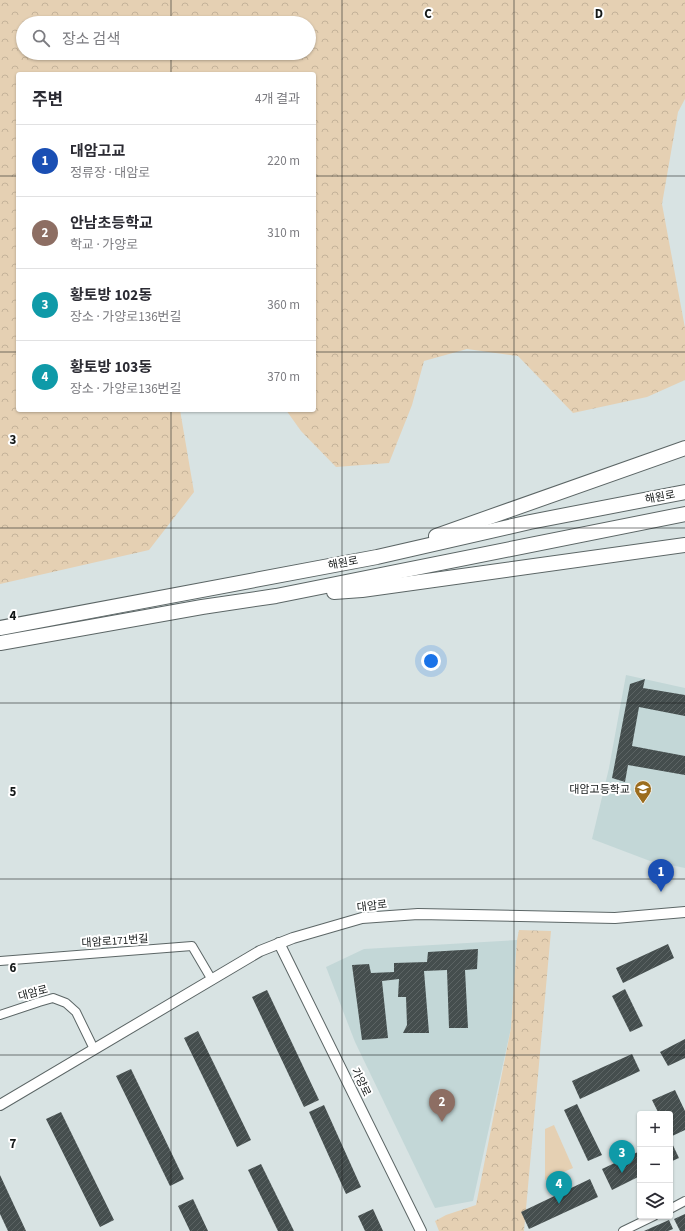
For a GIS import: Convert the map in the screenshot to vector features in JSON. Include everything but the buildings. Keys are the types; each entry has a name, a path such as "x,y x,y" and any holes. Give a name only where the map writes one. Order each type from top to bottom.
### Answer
{"highway":[{"path":"377,556 685,448"},
{"name":"해원로","path":"0,628 377,556 530,522 685,492"},
{"name":"해원로","path":"0,643 202,607 276,596 685,514"},
{"path":"276,596 362,590 685,546"}],"street":[{"name":"대암로","path":"0,1105 260,951 293,938 362,918 418,914 615,918 685,912"},
{"name":"가양로","path":"279,943 421,1231"},
{"name":"대암로171번길","path":"0,961 192,946 212,980"},
{"name":"대암로","path":"0,1016 53,998 66,1002 76,1012 94,1050"},
{"path":"673,1207 685,1201"},
{"path":"623,1231 648,1219"}],"shaded area":[{"name":"대암고등학교","path":"626,675 685,688 685,868 650,861 592,839 609,768"},
{"path":"517,940 511,1028 473,1201 435,1208 355,1042 326,967 364,949"}],"green space":[{"path":"0,0 685,0 685,99 678,112 662,204 685,328 685,380 647,397 573,413 518,356 467,349 424,361 412,405 389,463 336,467 301,431 287,412 316,412 316,72 16,72 16,412 180,412 194,492 149,550 0,584"},
{"path":"519,930 551,931 524,1231 439,1231 435,1221 446,1215 476,1205 511,1028"},
{"path":"554,1125 573,1168 545,1180 545,1129"}],"place":[{"name":"대암고등학교","path":"643,804"},
{"name":"대암고교","path":"661,892"},
{"name":"안남초등학교","path":"442,1122"},
{"name":"황토방 102동","path":"622,1173"},
{"name":"황토방 103동","path":"559,1204"}]}
